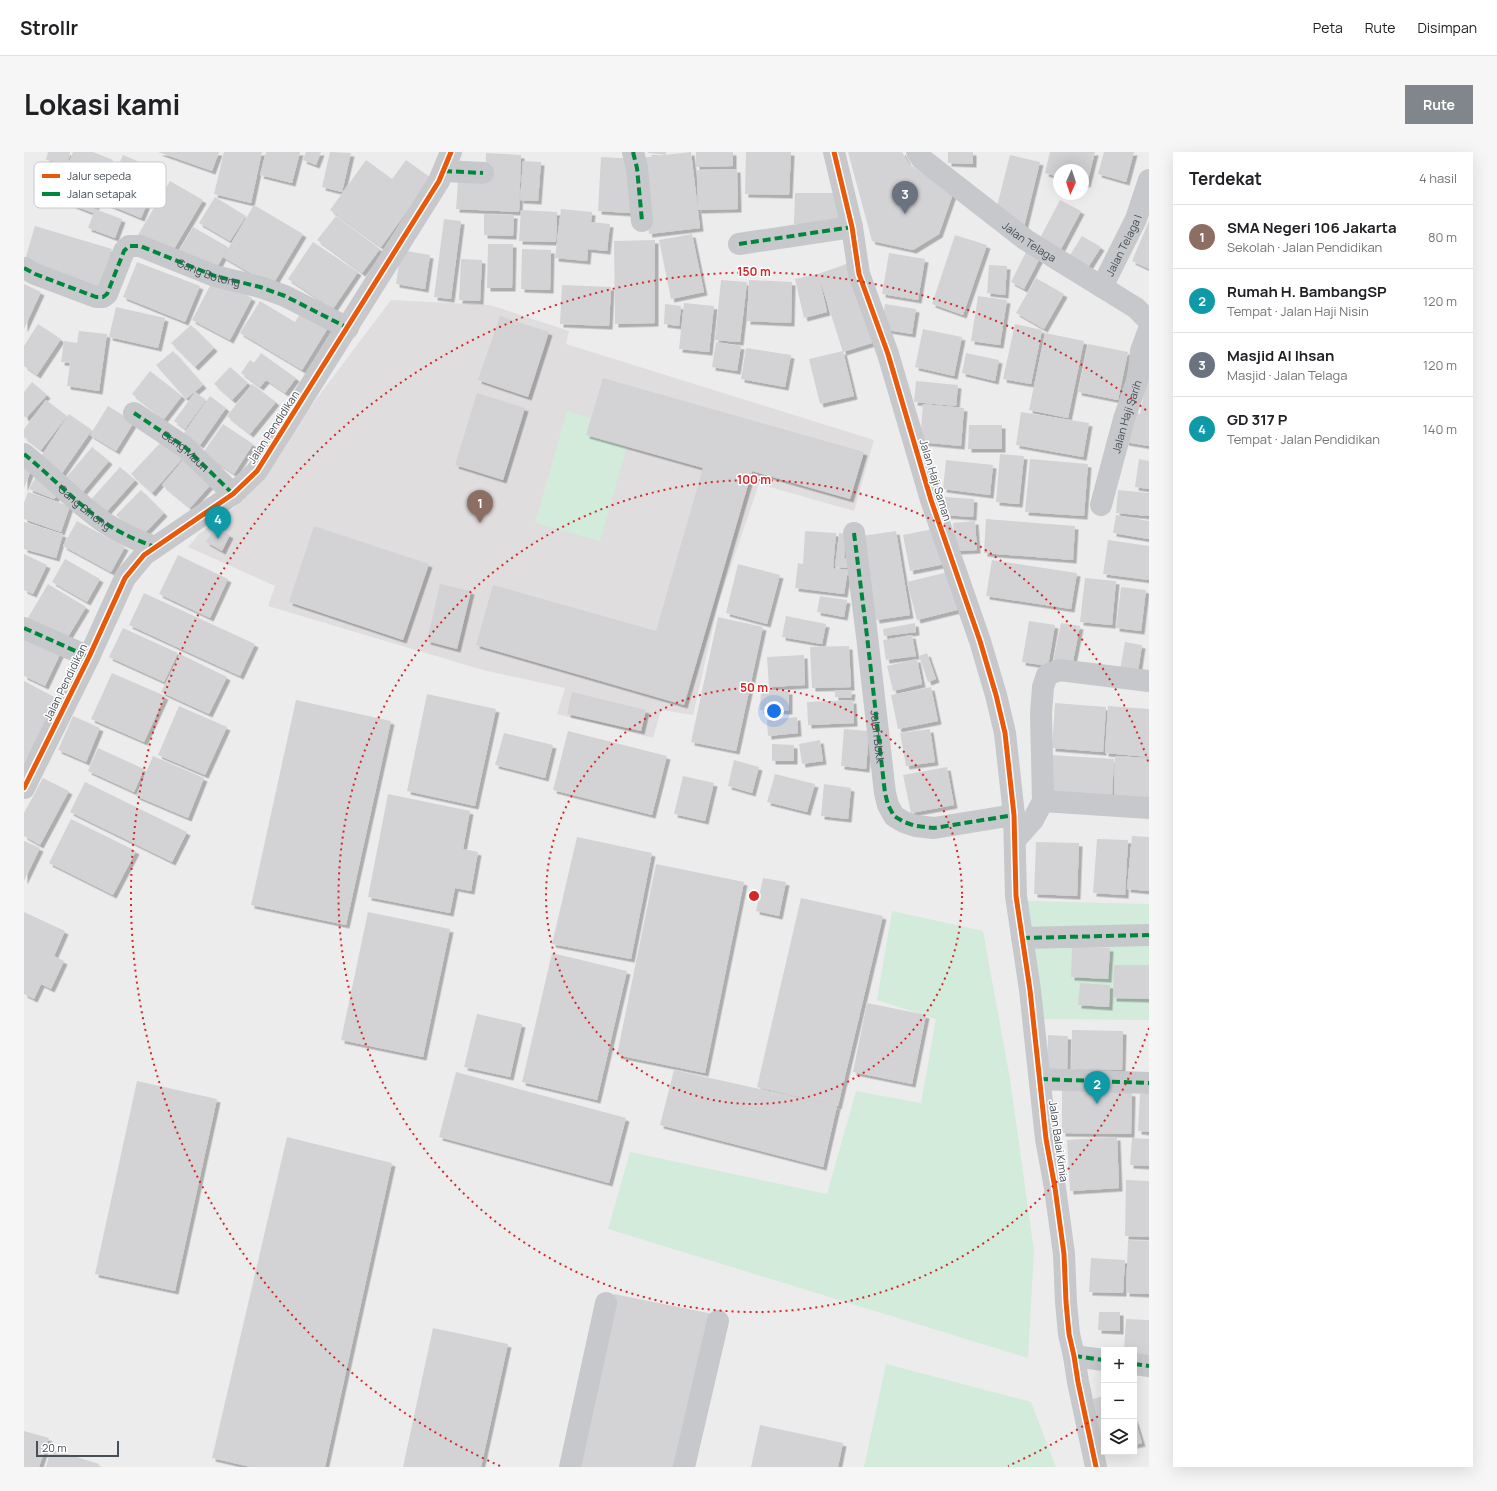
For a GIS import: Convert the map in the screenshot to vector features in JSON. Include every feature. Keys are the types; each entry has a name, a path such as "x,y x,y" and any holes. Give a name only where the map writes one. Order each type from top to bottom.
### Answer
{"street":[{"path":"633,152 637,168 642,221"},
{"name":"Jalan Haji Saman","path":"834,152 852,226 859,274 888,354 931,500 978,634 996,695 1005,734 1014,815"},
{"name":"Jalan Telaga","path":"917,152 928,163 1026,240 1136,308 1149,321"},
{"path":"448,162 483,173"},
{"name":"Jalan Pendidikan","path":"24,788 89,657 126,578 144,555 233,494 257,471 348,328 439,180 448,162"},
{"name":"Jalan Telaga I","path":"1102,287 1136,219 1149,180"},
{"path":"739,244 852,226"},
{"name":"Gang Botong","path":"24,268 35,274 96,297 103,297 107,294 126,248 129,246 140,246 215,276 260,287 285,296 348,328"},
{"name":"Jalan Haji Sarih","path":"1101,504 1116,447 1138,378 1141,351 1149,329"},
{"name":"Gang Maun","path":"134,413 185,447 233,494"},
{"name":"Gang Binong","path":"24,454 72,497 102,520 131,538 155,547"},
{"name":"Jalan Bbkk","path":"854,534 885,793 888,805 894,816 904,822 916,826 934,828 1014,815"},
{"path":"24,628 89,657"},
{"path":"1015,840 1033,820 1042,801 1041,714 1043,687 1047,675 1059,670 1149,681"},
{"path":"1042,801 1149,808"},
{"name":"Jalan Balai Kimia","path":"1014,815 1016,888 1030,990 1046,1139 1056,1188 1064,1254 1069,1334 1096,1467"},
{"path":"1022,938 1149,935"},
{"path":"1040,1079 1149,1083"},
{"path":"570,1467 606,1303"},
{"path":"684,1467 718,1321"},
{"path":"1074,1356 1101,1360"},
{"path":"1137,1364 1149,1366"}],"shaded area":[{"path":"391,300 490,305 569,331 566,344 874,440 854,511 759,484 719,601 693,715 661,710 653,738 557,714 565,688 483,670 268,606 275,586 188,547 199,534 235,507"}],"green space":[{"path":"567,411 632,429 600,541 535,523"},
{"path":"1027,901 1149,904 1149,1020 1043,1019"},
{"path":"892,911 983,931 1010,1079 1034,1251 1028,1358 608,1229 630,1152 827,1194 856,1091 921,1103 936,1019 877,1000"},
{"path":"886,1364 1031,1402 1056,1467 864,1467"}],"building":[{"path":"48,152 70,152 68,162 46,160"},
{"path":"73,152 93,152 113,160 112,162 69,162"},
{"path":"158,152 219,152 212,171"},
{"path":"224,152 262,152 251,203 214,194"},
{"path":"266,152 300,152 292,183 260,175"},
{"path":"306,152 321,152 316,165 303,160"},
{"path":"330,152 351,153 342,192 322,187"},
{"path":"666,152 666,155 648,153"},
{"path":"691,152 700,228 649,234 640,158"},
{"path":"696,152 733,152 733,166 696,167"},
{"path":"746,152 791,152 789,195 745,194"},
{"path":"848,152 902,152 909,164 953,194 939,234 913,250 872,241"},
{"path":"948,152 973,152 973,164 948,163"},
{"path":"1050,152 1095,152 1089,176 1089,164 1053,164 1053,175 1045,173"},
{"path":"1104,152 1134,152 1126,182 1098,174"},
{"path":"486,153 521,155 519,212 456,209 458,182 485,184"},
{"path":"123,155 140,162 120,162"},
{"path":"1010,155 1040,162 1024,227 996,210"},
{"path":"601,157 634,159 630,213 598,211"},
{"path":"366,160 392,179 406,160 431,178 381,247 330,210"},
{"path":"523,161 541,162 538,201 520,200"},
{"path":"737,169 738,209 698,210 697,170"},
{"path":"170,181 203,200 171,254 138,235 154,208 166,208 166,188"},
{"path":"795,193 840,193 840,223 794,224"},
{"path":"215,197 246,216 230,241 199,223"},
{"path":"1060,200 1081,211 1061,249 1040,238"},
{"path":"254,205 303,234 272,286 223,257"},
{"path":"80,208 95,208 93,213"},
{"path":"117,208 145,208 141,218"},
{"path":"95,209 122,219 115,238 88,228"},
{"path":"561,209 592,212 591,222 610,224 607,251 588,249 587,261 555,258"},
{"path":"521,210 557,212 556,242 519,241"},
{"path":"484,214 514,215 513,236 484,235"},
{"path":"336,216 380,249 362,273 317,240"},
{"path":"444,219 461,221 451,299 434,297"},
{"path":"1149,221 1149,269 1132,261"},
{"path":"35,226 112,249 100,289 24,263"},
{"path":"193,227 228,247 213,275 177,254"},
{"path":"692,234 704,292 671,299 659,240"},
{"path":"955,235 987,245 963,315 932,304"},
{"path":"1082,236 1101,247 1089,266 1070,255"},
{"path":"655,240 655,323 615,324 614,241"},
{"path":"313,242 358,272 333,309 288,279"},
{"path":"488,244 513,244 512,288 487,288"},
{"path":"522,249 551,250 550,290 521,289"},
{"path":"401,250 430,255 425,289 396,284"},
{"path":"1027,250 1041,256 1024,289 1011,282"},
{"path":"889,253 925,259 918,300 882,294"},
{"path":"461,259 482,260 480,301 459,300"},
{"path":"137,262 200,286 185,322 123,297"},
{"path":"849,263 875,342 843,352 819,277 827,312 804,318 795,279 818,274"},
{"path":"989,265 1007,266 1005,295 987,293"},
{"path":"214,278 252,298 230,340 192,320"},
{"path":"1036,278 1064,294 1044,329 1016,313"},
{"path":"721,280 747,282 740,342 715,340"},
{"path":"749,280 792,282 791,323 747,321"},
{"path":"24,284 41,292 24,329"},
{"path":"562,285 611,287 609,326 560,324"},
{"path":"978,296 1007,300 1000,345 971,341"},
{"path":"260,301 295,322 304,307 331,323 302,370 240,333"},
{"path":"684,303 714,306 709,352 679,349"},
{"path":"665,304 681,306 679,326 664,324"},
{"path":"885,304 916,309 912,334 881,329"},
{"path":"116,307 165,318 158,348 109,337"},
{"path":"500,316 549,332 528,397 478,380"},
{"path":"38,324 61,339 37,375 24,366 24,346"},
{"path":"1015,324 1042,330 1031,384 1003,379"},
{"path":"191,325 214,348 195,367 171,343"},
{"path":"923,329 962,337 954,376 915,367"},
{"path":"79,331 107,334 99,391 67,386 70,363 61,362 64,341 77,343"},
{"path":"1045,333 1084,341 1068,418 1029,410"},
{"path":"716,342 741,346 737,371 712,367"},
{"path":"1088,344 1128,352 1118,400 1078,392"},
{"path":"746,348 791,355 785,387 741,379"},
{"path":"173,351 203,385 186,399 156,365"},
{"path":"843,351 854,396 820,404 809,359"},
{"path":"261,353 296,378 285,393 266,380 260,387 241,373 250,360 254,363"},
{"path":"966,353 999,360 995,381 962,373"},
{"path":"230,367 248,383 232,400 214,384"},
{"path":"150,371 182,396 164,419 132,394"},
{"path":"1147,376 1149,376 1149,446 1125,442 1131,412 1140,414"},
{"path":"603,378 864,452 850,499 752,471 684,705 476,645 493,585 656,631 703,468 586,435"},
{"path":"916,381 958,385 956,406 914,402"},
{"path":"32,382 47,395 26,418 24,416 24,392"},
{"path":"252,384 276,402 250,434 227,416"},
{"path":"195,392 206,400 185,429 174,421"},
{"path":"477,393 525,408 503,480 455,465"},
{"path":"210,396 226,408 200,445 184,433"},
{"path":"46,400 67,416 41,450 24,437 24,429"},
{"path":"923,404 964,408 961,446 920,442"},
{"path":"108,406 134,422 116,451 90,435"},
{"path":"1021,412 1089,423 1083,457 1016,445"},
{"path":"69,414 92,430 60,476 38,461"},
{"path":"223,424 253,444 234,474 203,453"},
{"path":"969,425 1002,425 1002,449 968,449"},
{"path":"162,441 182,459 152,493 131,474"},
{"path":"92,447 109,461 81,494 64,480"},
{"path":"1000,454 1024,456 1019,504 996,502"},
{"path":"1030,459 1088,464 1084,516 1025,512"},
{"path":"1139,459 1149,461 1149,489 1135,487"},
{"path":"183,460 212,483 190,508 162,485"},
{"path":"946,460 993,465 990,495 943,489"},
{"path":"24,462 33,465 24,488"},
{"path":"120,467 135,480 102,517 87,504"},
{"path":"39,471 61,492 54,499 29,489"},
{"path":"141,490 164,513 140,538 116,515"},
{"path":"1118,490 1149,493 1149,516 1116,513"},
{"path":"28,492 70,506 61,532 24,519 24,503"},
{"path":"945,497 974,499 973,517 944,515"},
{"path":"1116,515 1149,521 1149,539 1113,533"},
{"path":"986,519 1075,526 1073,560 984,553"},
{"path":"77,521 125,547 111,572 63,546"},
{"path":"975,521 977,550 956,551 953,523"},
{"path":"24,522 63,534 56,558 24,549"},
{"path":"314,526 429,564 403,640 289,602"},
{"path":"215,527 230,535 222,551 206,542"},
{"path":"938,528 945,564 910,571 903,535"},
{"path":"805,531 836,533 833,568 848,570 844,594 795,588 798,563 803,564"},
{"path":"896,531 910,615 876,620 862,536"},
{"path":"839,533 846,534 844,558 851,559 850,568 835,567"},
{"path":"1108,540 1149,546 1149,580 1103,574"},
{"path":"24,554 47,565 33,594 24,590"},
{"path":"178,555 228,579 210,618 159,594"},
{"path":"65,559 100,579 87,602 52,582"},
{"path":"992,560 1077,573 1071,609 986,596"},
{"path":"738,564 780,575 767,624 726,613"},
{"path":"952,571 961,609 917,620 907,582"},
{"path":"1085,578 1116,581 1112,625 1080,622"},
{"path":"48,584 86,607 63,645 25,623"},
{"path":"440,584 471,591 457,649 427,641"},
{"path":"1121,587 1146,590 1141,631 1116,628"},
{"path":"144,593 255,644 240,676 129,625"},
{"path":"820,596 847,600 844,617 817,612"},
{"path":"786,616 826,624 822,644 782,637"},
{"path":"718,617 763,627 736,751 691,742"},
{"path":"1029,621 1055,625 1048,666 1022,662"},
{"path":"915,623 916,632 884,636 883,629"},
{"path":"1061,623 1080,626 1072,666 1053,662"},
{"path":"123,628 178,653 164,682 109,657"},
{"path":"24,630 63,648 45,686 24,676"},
{"path":"912,635 916,656 886,660 883,640"},
{"path":"1125,642 1142,645 1137,678 1119,675"},
{"path":"849,646 851,687 812,688 810,647"},
{"path":"927,653 936,679 928,682 919,656"},
{"path":"180,654 227,677 209,714 161,692"},
{"path":"804,655 805,685 769,687 767,657"},
{"path":"917,659 922,684 893,691 887,666"},
{"path":"112,673 165,696 144,742 91,719"},
{"path":"24,681 58,699 24,763"},
{"path":"931,687 938,721 898,729 891,695"},
{"path":"761,690 789,691 789,711 760,710"},
{"path":"835,690 852,691 851,698 835,697"},
{"path":"572,692 646,710 641,731 567,714"},
{"path":"427,694 496,709 475,806 407,791"},
{"path":"296,700 391,721 346,925 251,905"},
{"path":"853,700 854,723 808,725 807,702"},
{"path":"1055,703 1106,707 1103,752 1052,748"},
{"path":"179,706 227,727 205,775 158,755"},
{"path":"1108,706 1149,709 1149,757 1105,753"},
{"path":"73,716 100,728 86,762 58,750"},
{"path":"797,717 798,733 768,736 767,720"},
{"path":"844,729 869,731 866,769 841,766"},
{"path":"930,729 935,762 906,766 900,733"},
{"path":"568,731 667,756 652,815 553,790"},
{"path":"504,733 553,745 545,778 495,765"},
{"path":"820,740 823,761 802,764 799,744"},
{"path":"772,744 794,745 794,761 772,761"},
{"path":"98,748 144,769 134,792 88,771"},
{"path":"1050,755 1114,759 1112,795 1048,792"},
{"path":"153,756 204,778 188,818 136,796"},
{"path":"1115,756 1149,758 1149,800 1114,798"},
{"path":"734,760 759,767 752,793 728,786"},
{"path":"947,767 954,805 911,813 903,775"},
{"path":"775,774 815,784 807,812 767,802"},
{"path":"683,776 714,783 705,821 674,814"},
{"path":"43,778 69,791 40,845 24,836 24,813"},
{"path":"85,782 187,832 172,862 70,812"},
{"path":"824,784 851,788 848,819 821,816"},
{"path":"388,794 470,811 463,849 478,852 471,891 455,888 450,913 368,897"},
{"path":"71,819 136,851 113,895 49,863"},
{"path":"1132,836 1149,837 1149,891 1127,889"},
{"path":"577,837 652,853 631,959 552,944"},
{"path":"1097,839 1128,840 1125,895 1093,893"},
{"path":"24,841 40,848 24,881"},
{"path":"1036,842 1079,843 1077,896 1034,894"},
{"path":"656,864 744,882 705,1073 617,1055"},
{"path":"763,878 786,882 779,916 756,911"},
{"path":"801,898 883,916 838,1106 757,1087"},
{"path":"24,912 65,931 54,956 64,961 51,989 41,984 34,999 24,994"},
{"path":"368,912 450,929 423,1057 341,1040"},
{"path":"1072,946 1110,948 1108,979 1071,977"},
{"path":"552,953 627,971 597,1100 522,1082"},
{"path":"1114,965 1149,965 1149,999 1113,998"},
{"path":"1080,983 1110,985 1109,1007 1078,1005"},
{"path":"867,1003 926,1015 912,1084 853,1072"},
{"path":"477,1014 522,1024 510,1077 464,1067"},
{"path":"1072,1030 1123,1031 1122,1070 1071,1069"},
{"path":"1048,1035 1068,1036 1067,1072 1047,1071"},
{"path":"674,1070 837,1106 823,1167 660,1125"},
{"path":"456,1072 626,1118 609,1183 439,1137"},
{"path":"137,1081 217,1099 175,1291 95,1274"},
{"path":"1062,1084 1132,1093 1131,1134 1062,1133"},
{"path":"1140,1094 1149,1094 1149,1132 1138,1131"},
{"path":"287,1137 392,1163 325,1467 251,1467 212,1458"},
{"path":"1117,1137 1119,1188 1070,1191 1067,1140"},
{"path":"1132,1138 1149,1139 1149,1166 1130,1165"},
{"path":"1126,1180 1149,1181 1149,1237 1125,1236"},
{"path":"1128,1240 1149,1241 1149,1294 1126,1293"},
{"path":"1091,1258 1125,1260 1123,1293 1089,1292"},
{"path":"614,1294 713,1314 677,1467 573,1467"},
{"path":"1099,1312 1120,1312 1120,1331 1098,1330"},
{"path":"1126,1319 1149,1320 1149,1359 1137,1359 1137,1347 1124,1347"},
{"path":"433,1328 508,1344 481,1467 403,1467"},
{"path":"1101,1397 1101,1442 1089,1400"},
{"path":"760,1425 843,1443 838,1467 751,1467"},
{"path":"1137,1427 1142,1443 1137,1444"},
{"path":"24,1431 49,1438 39,1467 24,1467"},
{"path":"51,1449 99,1464 98,1467 46,1467"}],"marked path":[{"path":"633,152 637,168 642,221"},
{"path":"444,171 483,173"},
{"path":"739,244 852,227"},
{"path":"24,268 35,274 96,297 103,297 107,294 124,251 129,246 140,246 215,276 260,287 285,296 348,328"},
{"path":"134,413 185,447 233,494"},
{"path":"24,454 101,520 127,535 155,547"},
{"path":"854,533 885,793 888,805 894,816 904,822 916,826 934,828 1014,815 1013,812"},
{"path":"24,628 89,657"},
{"path":"1022,938 1149,935"},
{"path":"1040,1079 1149,1083"},
{"path":"1074,1356 1101,1360"},
{"path":"1137,1364 1149,1366"}],"cycle path":[{"path":"24,788 89,657 125,578 144,555 233,494 257,471 439,181 451,152"},
{"path":"834,152 852,227 859,274 888,354 931,500 980,641 996,695 1005,733 1014,815 1016,896 1030,990 1046,1139 1055,1188 1064,1254 1069,1334 1096,1467"}],"place":[{"name":"Masjid Al Ihsan","path":"905,214"},
{"name":"SMA Negeri 106 Jakarta","path":"480,523"},
{"name":"GD 317 P","path":"218,539"},
{"name":"Rumah H. BambangSP","path":"1097,1104"}]}
